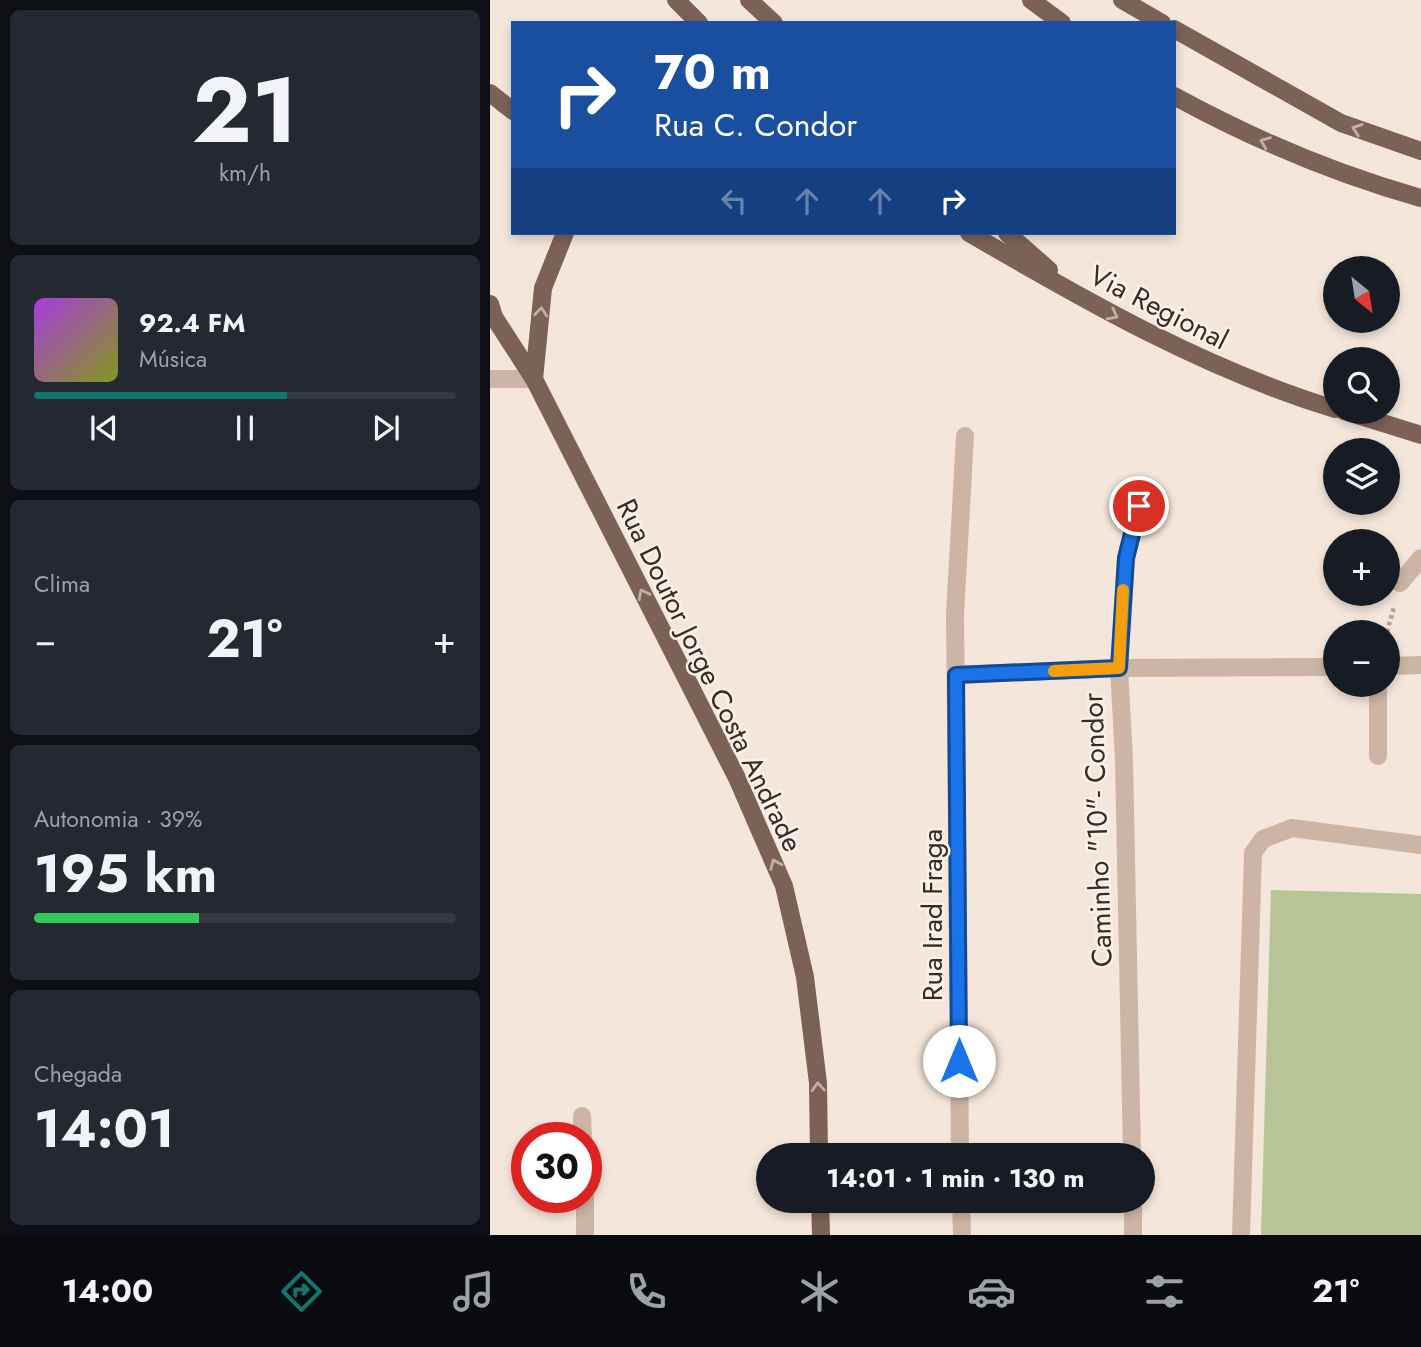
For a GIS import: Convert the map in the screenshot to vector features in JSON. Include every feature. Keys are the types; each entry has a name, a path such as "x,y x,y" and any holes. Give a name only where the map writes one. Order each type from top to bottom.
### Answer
{"main road":[{"path":"676,0 697,21"},
{"path":"749,0 772,21"},
{"path":"1031,0 1059,21"},
{"path":"1122,0 1159,21"},
{"path":"1176,30 1341,123 1421,151"},
{"path":"490,93 511,109"},
{"path":"1176,97 1238,131 1368,183 1421,198"},
{"path":"534,380 543,288 564,235"},
{"name":"Via Regional","path":"971,235 1078,296 1226,370 1323,405"},
{"path":"1009,235 1078,296"},
{"name":"Rua Doutor Jorge Costa Andrade","path":"490,304 494,317 534,380 737,778 784,886 805,977 818,1083 820,1143"},
{"path":"1386,424 1421,435"},
{"path":"820,1213 821,1235"}],"street":[{"path":"490,379 534,380"},
{"name":"Rua Irad Fraga","path":"960,1143 955,614 965,436"},
{"name":"Caminho \"10\"- Condor","path":"1132,1143 1124,760 1119,668 1126,558 1139,506"},
{"path":"1400,583 1421,558"},
{"path":"1400,666 1421,665"},
{"path":"956,675 1119,668 1323,667"},
{"path":"1378,697 1378,756"},
{"path":"1241,1235 1253,853 1263,839 1292,828 1421,845"},
{"path":"582,1116 582,1122"},
{"path":"585,1213 585,1235"},
{"path":"961,1213 962,1235"},
{"path":"1133,1213 1133,1235"}],"green space":[{"path":"1271,890 1421,894 1421,1235 1261,1235"}],"slow traffic":[{"path":"1054,671 1119,668 1123,590"}],"route":[{"path":"959,1061 956,675 1119,668 1126,558 1139,506"}]}
